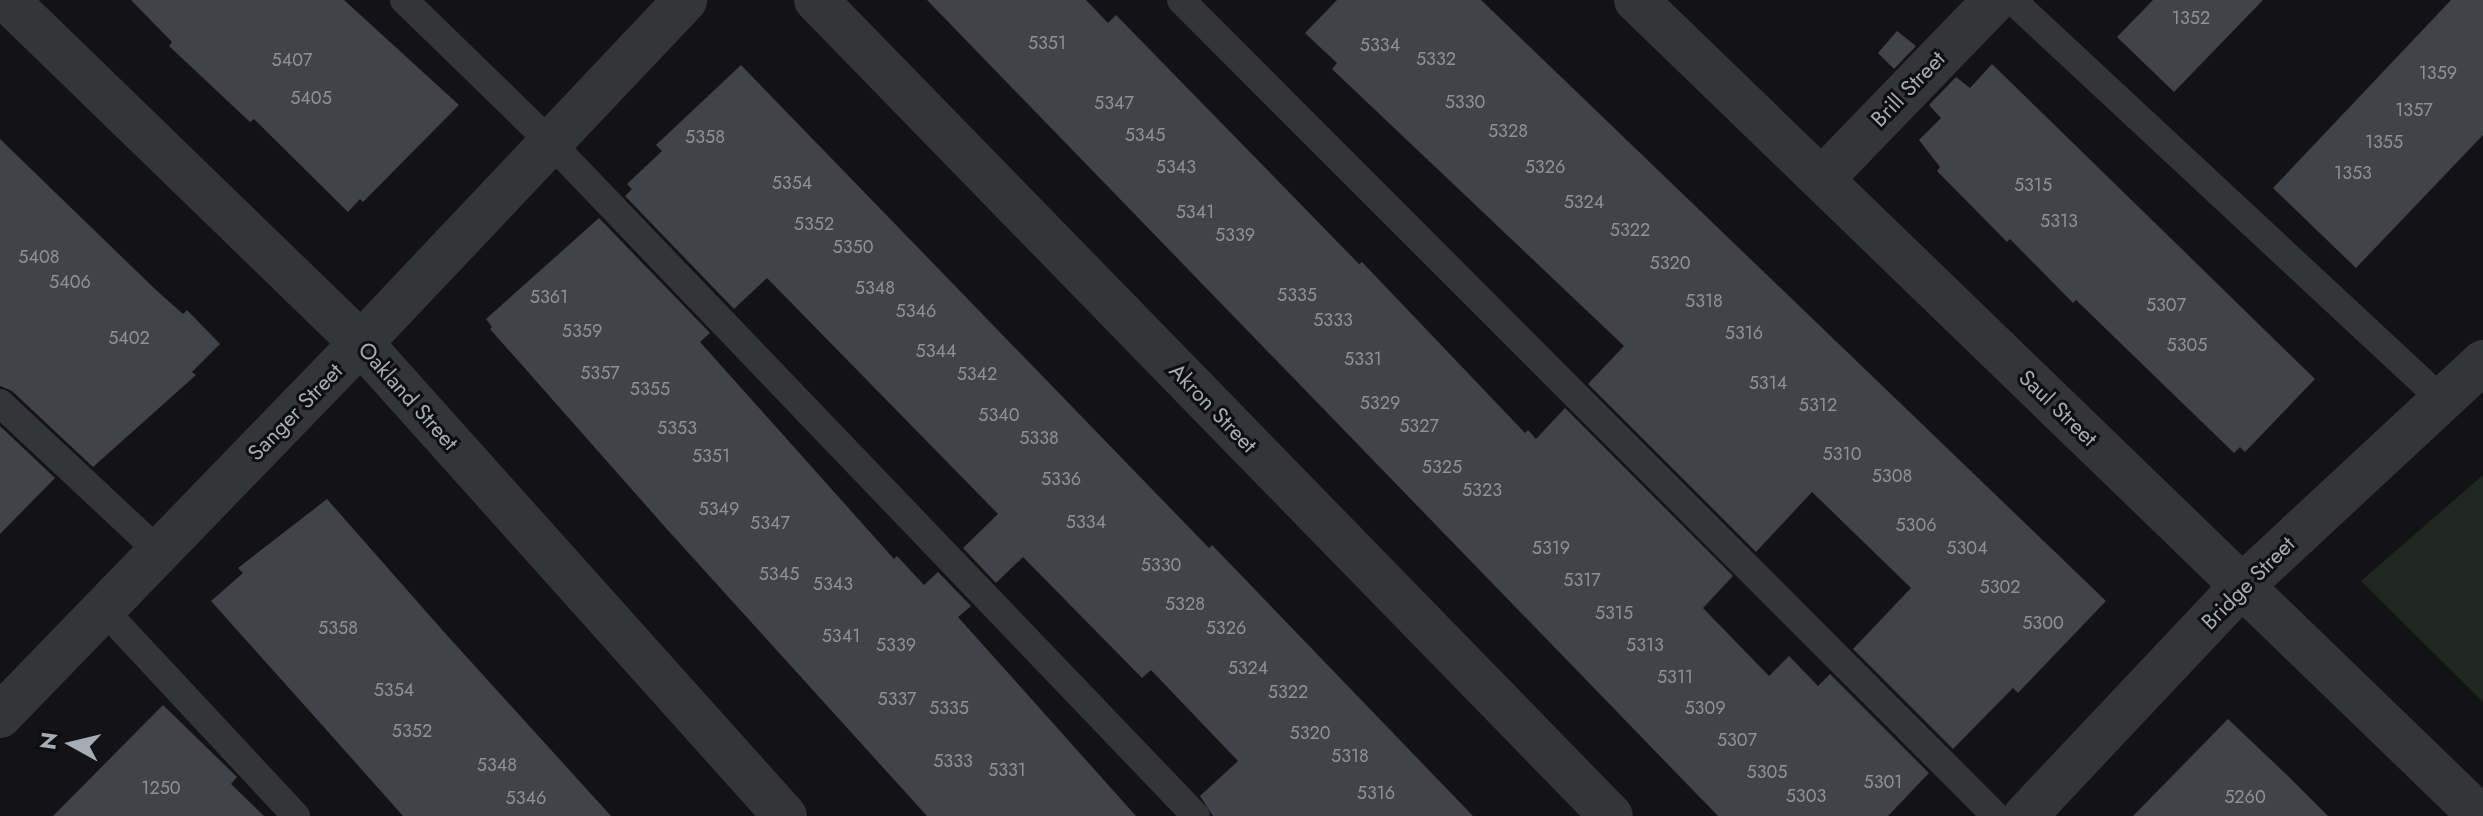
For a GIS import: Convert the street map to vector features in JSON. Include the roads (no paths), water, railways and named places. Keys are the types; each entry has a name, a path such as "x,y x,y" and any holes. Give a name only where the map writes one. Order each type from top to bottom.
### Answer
{"street":[{"name":"Oakland Street","path":"7,0 361,343 785,816"},
{"name":"Sanger Street","path":"0,716 361,343 685,0"},
{"name":"Akron Street","path":"816,0 1611,816"},
{"name":"Saul Street","path":"1636,0 2480,816"},
{"name":"Brill Street","path":"1822,179 1995,0"},
{"name":"Bridge Street","path":"2025,816 2242,586 2483,362"}],"lane":[{"path":"404,0 551,143 1196,816"},
{"path":"1181,0 1996,816"},
{"path":"2012,0 2442,400"},
{"path":"0,403 159,552"},
{"path":"103,609 296,816"}]}
